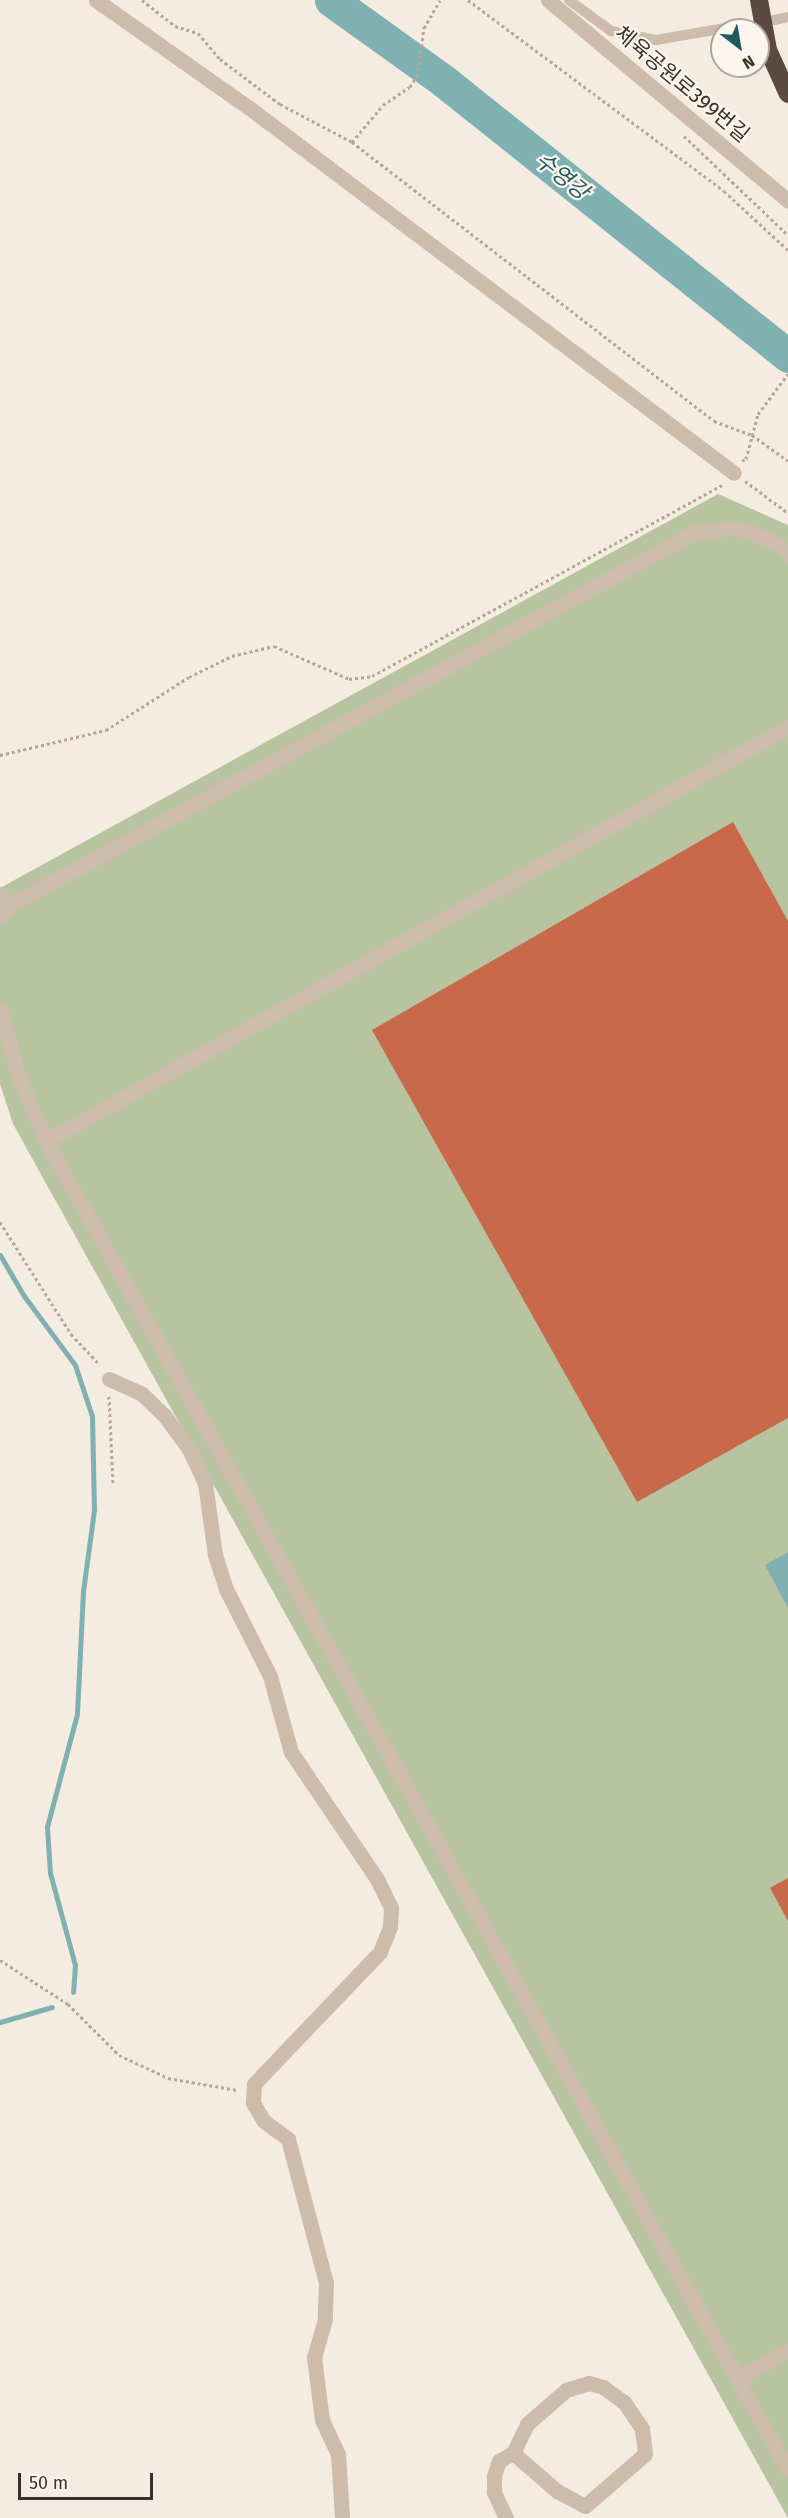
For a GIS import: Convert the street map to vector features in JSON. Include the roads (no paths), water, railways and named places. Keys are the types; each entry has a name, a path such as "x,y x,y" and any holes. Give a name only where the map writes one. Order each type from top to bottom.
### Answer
{"highway":[{"path":"759,0 768,50 788,94"}],"street":[{"path":"96,0 256,113 731,471"},
{"name":"체육공원로399번길","path":"548,0 788,201"},
{"path":"3,905 695,532 746,530 771,540 788,554"},
{"path":"46,1142 788,727"},
{"path":"0,1009 18,1074 46,1142 788,2470"},
{"path":"109,1379 142,1394 164,1415 189,1449 205,1483 215,1555 226,1589 270,1676 291,1752 377,1879 391,1908 390,1927 380,1952 291,2043 254,2085 253,2103 264,2121 288,2139 326,2283 325,2319 314,2357 322,2420 338,2454 342,2518"},
{"path":"737,2379 788,2350"},
{"path":"506,2518 494,2492 494,2476 499,2462 513,2453 527,2424 550,2401 566,2390 589,2383 603,2387 624,2402 642,2429 645,2454 585,2506 557,2491 513,2453"}],"lane":[{"path":"569,0 611,31 656,40 710,31"},
{"path":"774,20 788,17"}],"water":[{"path":"788,1552 788,1608 765,1565"}],"waterway":[{"name":"수영강","path":"331,0 445,82 788,356"},
{"path":"0,1255 24,1296 75,1365 92,1416 94,1510 83,1591 77,1714 47,1827 50,1873 75,1965 73,1992"},
{"path":"0,2022 52,2007"}]}
